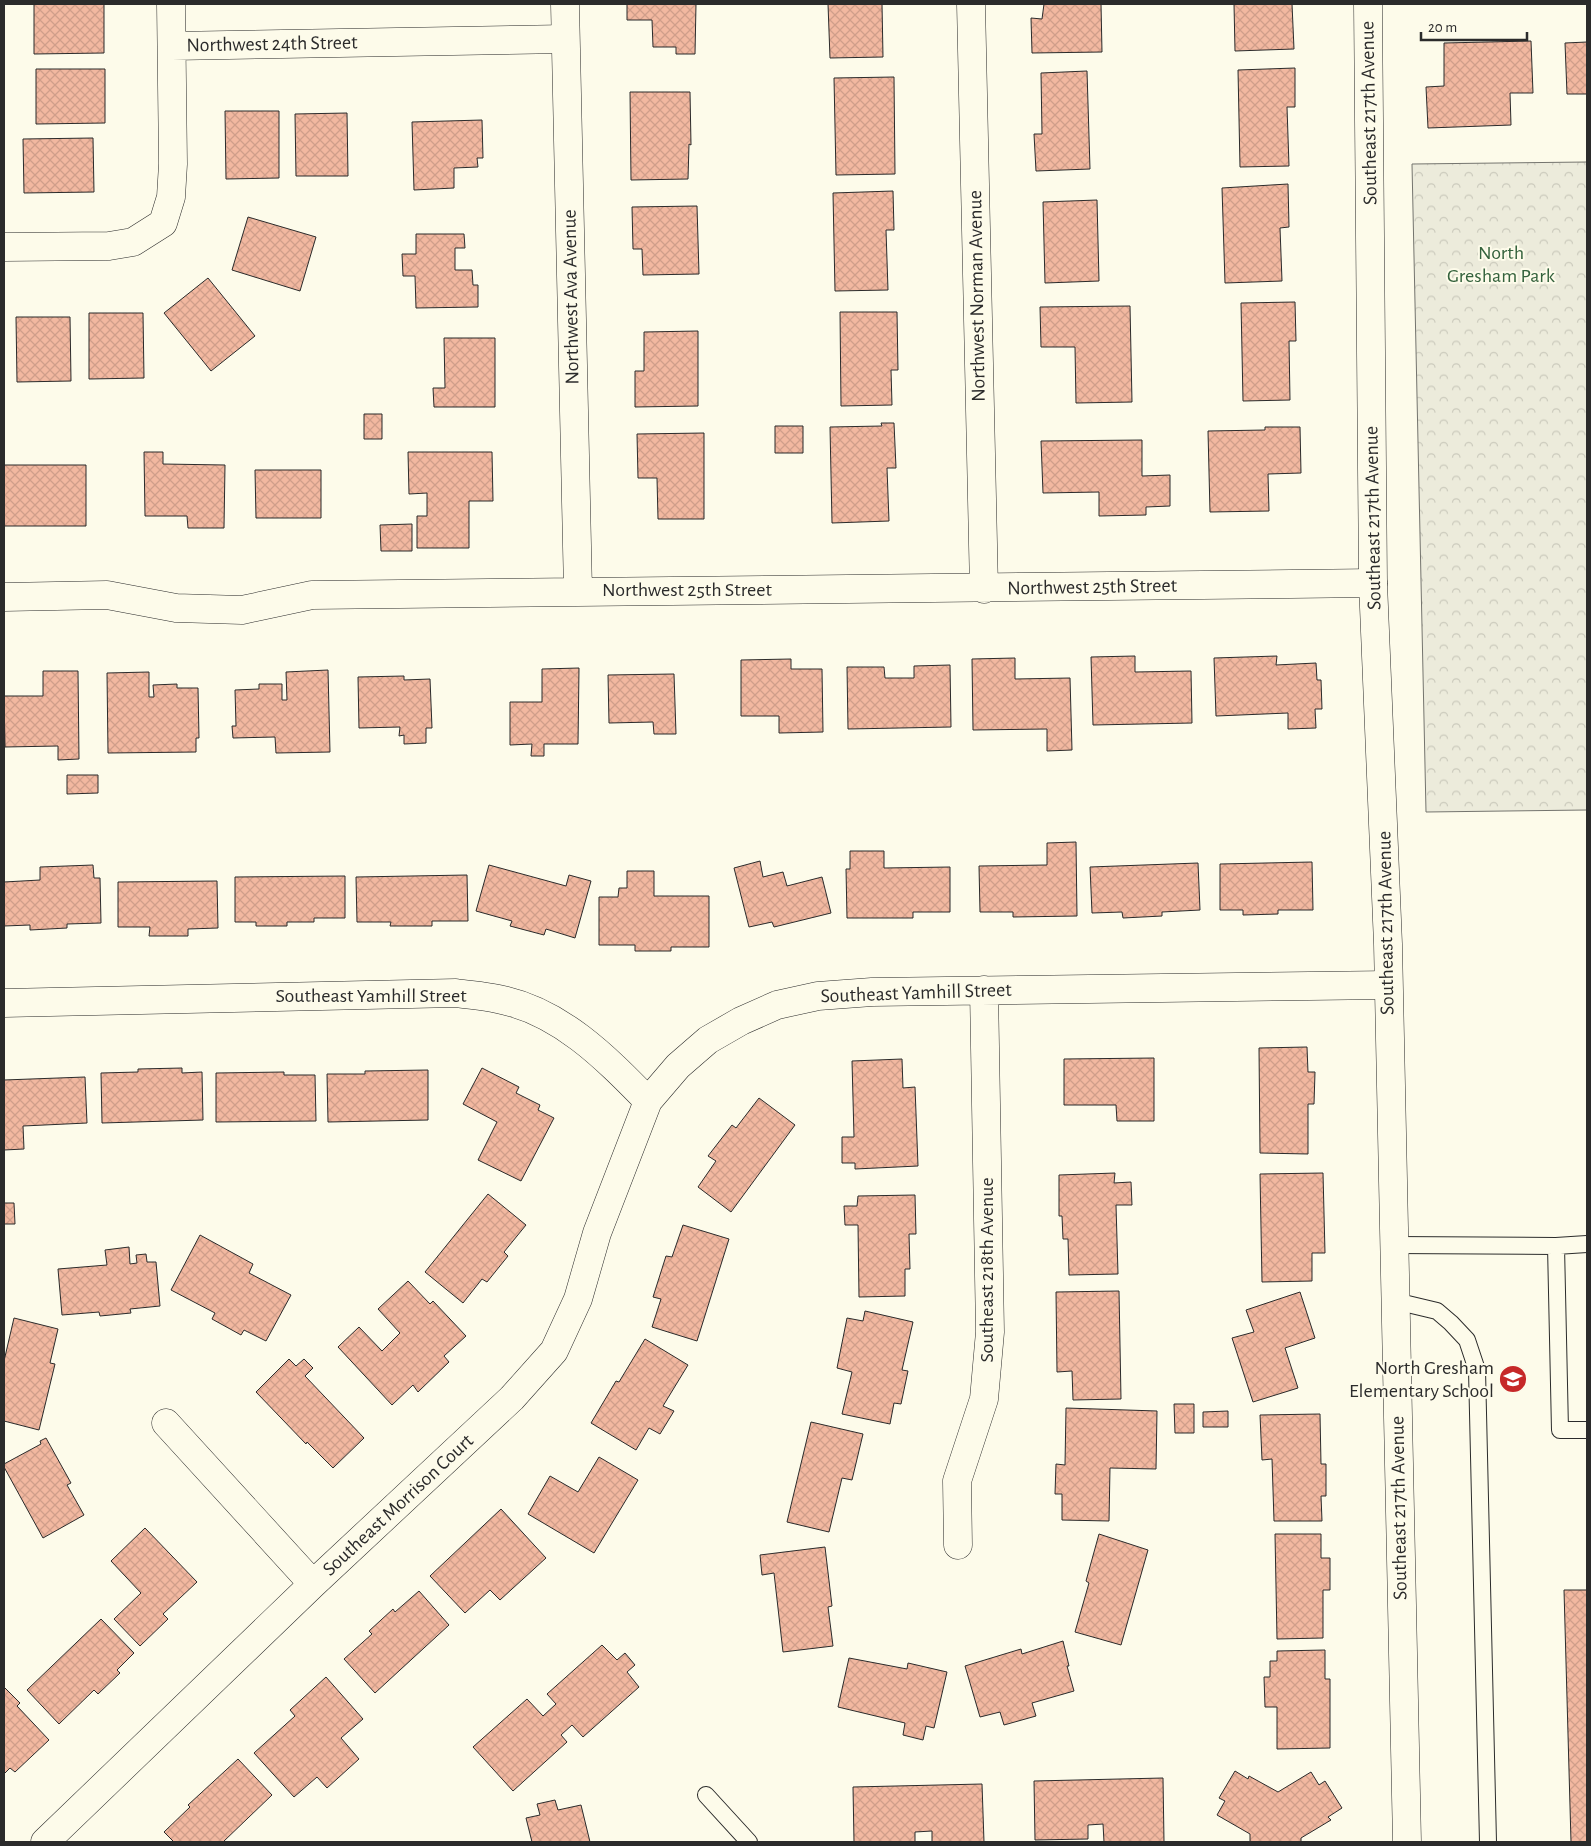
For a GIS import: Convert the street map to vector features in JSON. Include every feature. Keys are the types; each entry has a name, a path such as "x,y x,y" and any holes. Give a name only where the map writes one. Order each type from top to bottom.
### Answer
{"street":[{"path":"171,4 172,46"},
{"name":"Northwest Ava Avenue","path":"565,4 578,591"},
{"name":"Northwest Norman Avenue","path":"971,4 984,589"},
{"name":"Southeast 217th Avenue","path":"1368,4 1373,583 1387,916 1407,1842"},
{"name":"Northwest 24th Street","path":"4,247 109,246 133,242 163,223 170,197 173,164 172,46 565,39"},
{"name":"Northwest 25th Street","path":"4,597 107,595 176,608 242,610 312,595 578,591 984,589 1373,583"},
{"name":"Southeast Yamhill Street","path":"4,1003 456,993 499,999 540,1013 578,1035 612,1064 648,1101 678,1066 708,1040 741,1020 777,1004 818,996 872,992 1388,985"},
{"name":"Southeast 218th Avenue","path":"958,1545 957,1481 984,1399 990,1332 984,990"},
{"name":"Southeast Morrison Court","path":"46,1842 314,1584 512,1398 554,1351 578,1299 597,1233 648,1101"},
{"path":"166,1423 314,1584"}],"lane":[{"path":"1393,1245 1556,1246 1587,1244"},
{"path":"1556,1246 1560,1430 1587,1430"},
{"path":"1395,1301 1437,1311 1467,1340 1477,1370 1488,1842"},
{"path":"706,1795 749,1842"}],"green space":[{"name":"North Gresham Park","path":"1587,162 1587,810 1426,812 1412,164"}],"building":[{"path":"34,4 104,4 104,53 34,54"},
{"path":"627,4 696,4 695,54 676,54 676,47 653,47 652,20 627,20"},
{"path":"828,4 882,4 883,57 830,58"},
{"path":"1044,4 1101,4 1102,52 1032,53 1031,18 1042,19"},
{"path":"1234,4 1292,4 1294,49 1235,51"},
{"path":"1531,41 1533,93 1510,93 1511,125 1428,128 1426,87 1444,86 1444,43"},
{"path":"1587,42 1587,94 1567,94 1565,43"},
{"path":"1295,68 1295,107 1287,107 1289,166 1240,167 1238,70"},
{"path":"36,69 105,69 105,123 36,124"},
{"path":"1087,71 1090,169 1036,171 1034,134 1042,134 1041,73"},
{"path":"894,77 895,174 836,175 834,78"},
{"path":"630,92 690,92 691,145 689,144 688,179 631,180"},
{"path":"225,111 279,111 279,178 226,179"},
{"path":"347,113 348,176 296,176 295,114"},
{"path":"482,120 483,158 477,158 478,167 454,168 454,188 414,190 412,122"},
{"path":"93,138 94,192 24,193 23,139"},
{"path":"1288,184 1289,227 1280,228 1282,281 1225,283 1222,188"},
{"path":"893,191 894,230 886,230 888,290 835,291 833,193"},
{"path":"1097,200 1099,281 1045,283 1043,202"},
{"path":"697,206 699,274 643,275 642,249 633,249 632,207"},
{"path":"248,217 316,237 300,291 232,270"},
{"path":"416,234 464,234 465,248 455,248 455,270 472,270 473,285 478,285 478,307 416,308 415,276 403,276 402,254 416,254"},
{"path":"208,278 255,336 211,371 164,313"},
{"path":"1295,302 1296,341 1289,341 1290,400 1243,401 1241,303"},
{"path":"1130,306 1132,402 1076,403 1075,347 1041,347 1040,307"},
{"path":"840,312 897,312 898,370 891,370 892,405 841,406"},
{"path":"89,313 143,313 144,378 89,379"},
{"path":"16,317 70,317 71,381 17,382"},
{"path":"698,331 698,406 635,407 635,371 644,371 644,332"},
{"path":"444,338 495,338 495,407 434,407 433,388 445,388"},
{"path":"364,414 382,414 382,439 364,439"},
{"path":"881,423 894,423 896,468 887,468 889,521 832,523 830,427 882,426"},
{"path":"775,426 803,426 803,453 775,453"},
{"path":"1265,427 1300,427 1301,473 1268,474 1269,511 1210,512 1208,431 1265,430"},
{"path":"704,433 704,519 658,519 657,478 638,478 637,434"},
{"path":"1142,440 1142,476 1170,475 1170,506 1146,507 1146,515 1099,516 1099,492 1043,493 1041,441"},
{"path":"144,452 163,452 163,464 225,465 224,528 188,528 187,516 145,516"},
{"path":"408,452 492,452 493,501 469,501 469,548 417,548 417,516 427,516 427,493 409,494"},
{"path":"4,465 86,465 86,526 4,526"},
{"path":"255,470 321,470 321,518 256,518"},
{"path":"412,524 412,551 381,551 380,525"},
{"path":"1135,656 1135,672 1191,671 1192,723 1093,725 1091,657"},
{"path":"1277,656 1276,665 1316,663 1317,680 1321,680 1322,709 1315,709 1316,728 1288,729 1288,713 1216,716 1214,658"},
{"path":"1015,658 1015,679 1070,678 1072,750 1047,751 1047,729 973,730 972,659"},
{"path":"791,659 791,669 822,669 823,732 779,733 779,716 741,716 741,660"},
{"path":"950,665 951,727 848,729 847,667 884,667 885,678 914,678 914,666"},
{"path":"579,668 578,744 544,744 544,756 531,756 532,744 510,745 510,702 542,702 542,669"},
{"path":"328,670 330,752 276,753 275,737 233,738 232,726 236,726 235,690 259,689 259,684 282,684 282,700 287,700 286,672"},
{"path":"43,671 78,671 79,759 58,760 58,746 5,747 4,696 43,696"},
{"path":"149,672 149,697 154,697 153,685 177,684 177,688 198,688 199,738 196,738 196,752 108,753 107,673"},
{"path":"674,674 676,734 654,734 653,722 609,723 608,675"},
{"path":"404,676 404,680 430,679 432,728 426,728 426,743 404,744 404,735 399,736 400,727 359,728 358,677"},
{"path":"67,775 98,775 98,793 67,794"},
{"path":"1076,842 1077,916 1013,917 1013,912 980,912 979,866 1047,865 1047,843"},
{"path":"850,851 884,851 884,868 950,867 950,912 913,912 913,918 847,918 846,869 850,869"},
{"path":"760,861 763,877 783,872 787,886 822,877 831,913 774,927 772,922 749,927 734,868"},
{"path":"1312,862 1313,910 1278,910 1278,914 1243,915 1243,910 1220,910 1220,864"},
{"path":"1198,863 1200,910 1162,912 1162,916 1123,918 1122,912 1092,913 1090,867"},
{"path":"93,865 94,878 100,878 101,923 67,924 67,928 30,930 30,925 4,926 4,882 40,880 40,867"},
{"path":"489,865 566,886 569,875 591,881 575,938 546,929 544,935 510,926 512,921 476,911"},
{"path":"627,871 654,871 654,896 709,896 709,947 671,947 671,951 635,951 635,945 599,945 599,897 618,897 619,888 627,888"},
{"path":"467,875 468,921 432,921 432,926 390,926 391,922 357,922 356,877"},
{"path":"345,876 345,918 314,918 314,922 287,922 287,926 256,926 256,922 235,922 235,877"},
{"path":"217,881 218,928 188,929 188,936 149,936 150,927 118,927 118,882"},
{"path":"1307,1047 1308,1072 1315,1072 1314,1104 1308,1104 1308,1154 1260,1153 1259,1048"},
{"path":"1154,1058 1154,1121 1117,1121 1116,1105 1064,1105 1064,1059"},
{"path":"902,1059 903,1088 915,1087 918,1166 855,1169 855,1163 842,1163 842,1137 854,1137 852,1061"},
{"path":"182,1068 182,1073 202,1072 203,1120 102,1123 101,1073 138,1072 138,1069"},
{"path":"482,1068 519,1087 516,1093 540,1105 538,1110 554,1118 521,1181 478,1160 497,1122 463,1104"},
{"path":"428,1070 428,1120 328,1122 327,1074 365,1074 365,1071"},
{"path":"284,1072 284,1075 315,1075 316,1121 216,1122 216,1073"},
{"path":"85,1077 87,1123 23,1126 24,1149 4,1150 4,1080"},
{"path":"759,1098 795,1125 731,1212 698,1187 716,1161 708,1156 732,1125 736,1128"},
{"path":"1115,1173 1114,1183 1131,1182 1132,1205 1116,1205 1118,1274 1069,1275 1068,1239 1063,1239 1062,1216 1059,1216 1059,1175"},
{"path":"1323,1173 1325,1253 1312,1253 1312,1281 1262,1282 1260,1174"},
{"path":"488,1194 526,1225 504,1252 508,1256 487,1282 482,1279 463,1303 425,1272"},
{"path":"915,1195 916,1234 909,1234 910,1269 905,1269 905,1296 859,1297 858,1225 845,1225 844,1206 857,1206 858,1196"},
{"path":"4,1203 14,1203 15,1224 4,1224"},
{"path":"683,1225 729,1239 697,1341 652,1327 661,1299 653,1297 666,1256 672,1257"},
{"path":"200,1235 253,1264 249,1273 291,1295 266,1341 244,1330 241,1335 212,1319 215,1313 171,1290"},
{"path":"129,1247 130,1264 137,1263 136,1255 146,1254 147,1262 156,1262 160,1306 130,1309 131,1313 100,1316 99,1312 62,1315 58,1269 107,1265 105,1250"},
{"path":"408,1281 430,1304 433,1301 466,1336 444,1356 449,1362 418,1392 413,1385 392,1405 338,1347 359,1327 382,1351 400,1333 378,1309"},
{"path":"1119,1291 1121,1399 1073,1400 1072,1371 1057,1372 1056,1292"},
{"path":"1300,1292 1315,1338 1285,1348 1298,1388 1253,1402 1232,1338 1254,1332 1246,1310"},
{"path":"865,1311 913,1322 902,1370 908,1371 901,1404 894,1403 890,1424 842,1414 852,1372 837,1368 847,1318 863,1321"},
{"path":"14,1318 58,1329 50,1363 55,1364 39,1430 4,1421 4,1361"},
{"path":"645,1339 688,1365 663,1406 674,1411 660,1434 649,1428 636,1450 591,1423 616,1381 619,1382"},
{"path":"289,1359 296,1366 304,1359 313,1368 305,1376 364,1438 333,1468 307,1442 306,1444 256,1392"},
{"path":"1174,1404 1194,1404 1194,1433 1175,1433"},
{"path":"1066,1408 1157,1411 1156,1469 1110,1468 1109,1521 1062,1520 1062,1494 1055,1494 1056,1464 1065,1465"},
{"path":"1228,1411 1228,1427 1203,1427 1203,1412"},
{"path":"1320,1414 1321,1464 1326,1464 1326,1496 1321,1496 1322,1521 1274,1521 1272,1459 1262,1460 1260,1415"},
{"path":"811,1422 863,1434 852,1480 842,1478 829,1532 787,1522"},
{"path":"46,1438 71,1483 67,1485 84,1515 43,1538 4,1464 41,1444 40,1441"},
{"path":"599,1457 638,1480 594,1553 528,1514 550,1476 578,1492"},
{"path":"501,1509 546,1558 500,1600 490,1590 465,1613 430,1576"},
{"path":"145,1528 197,1582 163,1614 168,1619 140,1646 114,1619 141,1593 111,1561"},
{"path":"1099,1534 1148,1550 1121,1645 1075,1632 1089,1583 1086,1581"},
{"path":"1275,1534 1321,1534 1321,1558 1330,1558 1330,1590 1323,1590 1323,1638 1277,1639"},
{"path":"825,1547 832,1606 828,1607 833,1646 783,1652 774,1573 762,1575 760,1555"},
{"path":"1564,1590 1587,1590 1587,1842 1571,1842"},
{"path":"419,1591 449,1625 375,1693 344,1659 372,1634 369,1631 393,1609 395,1612"},
{"path":"101,1619 134,1653 117,1670 120,1673 98,1694 94,1690 59,1724 27,1690"},
{"path":"1063,1641 1074,1691 1032,1703 1036,1716 1004,1725 1000,1712 980,1717 965,1666 1021,1649 1022,1654"},
{"path":"602,1645 617,1660 625,1653 635,1665 627,1672 639,1687 583,1737 572,1725 561,1735 567,1742 513,1791 473,1747 527,1699 543,1716 556,1704 547,1694"},
{"path":"1325,1650 1325,1679 1330,1679 1330,1748 1277,1749 1277,1707 1265,1707 1264,1677 1270,1677 1270,1661 1277,1661 1277,1651"},
{"path":"849,1658 907,1669 908,1663 947,1672 934,1728 926,1726 923,1740 903,1735 905,1723 838,1707"},
{"path":"326,1677 363,1719 341,1738 359,1759 327,1788 317,1777 294,1797 254,1753 295,1716 290,1710"},
{"path":"4,1687 20,1703 17,1706 49,1740 15,1772 10,1768 4,1774"},
{"path":"238,1759 272,1795 223,1842 174,1842 164,1832 190,1807 188,1805"},
{"path":"1235,1771 1248,1779 1249,1776 1278,1792 1311,1772 1319,1785 1325,1781 1342,1808 1328,1817 1331,1820 1301,1838 1301,1842 1250,1842 1250,1834 1217,1815 1225,1801 1219,1798"},
{"path":"1163,1778 1164,1842 1104,1842 1103,1824 1088,1825 1088,1839 1035,1840 1034,1781"},
{"path":"982,1784 984,1842 932,1842 932,1831 915,1832 915,1842 854,1842 853,1787"},
{"path":"555,1800 558,1810 581,1805 590,1842 532,1842 526,1818 540,1815 537,1804"}],"place":[{"name":"North Gresham Elementary School","path":"1513,1379"}]}
